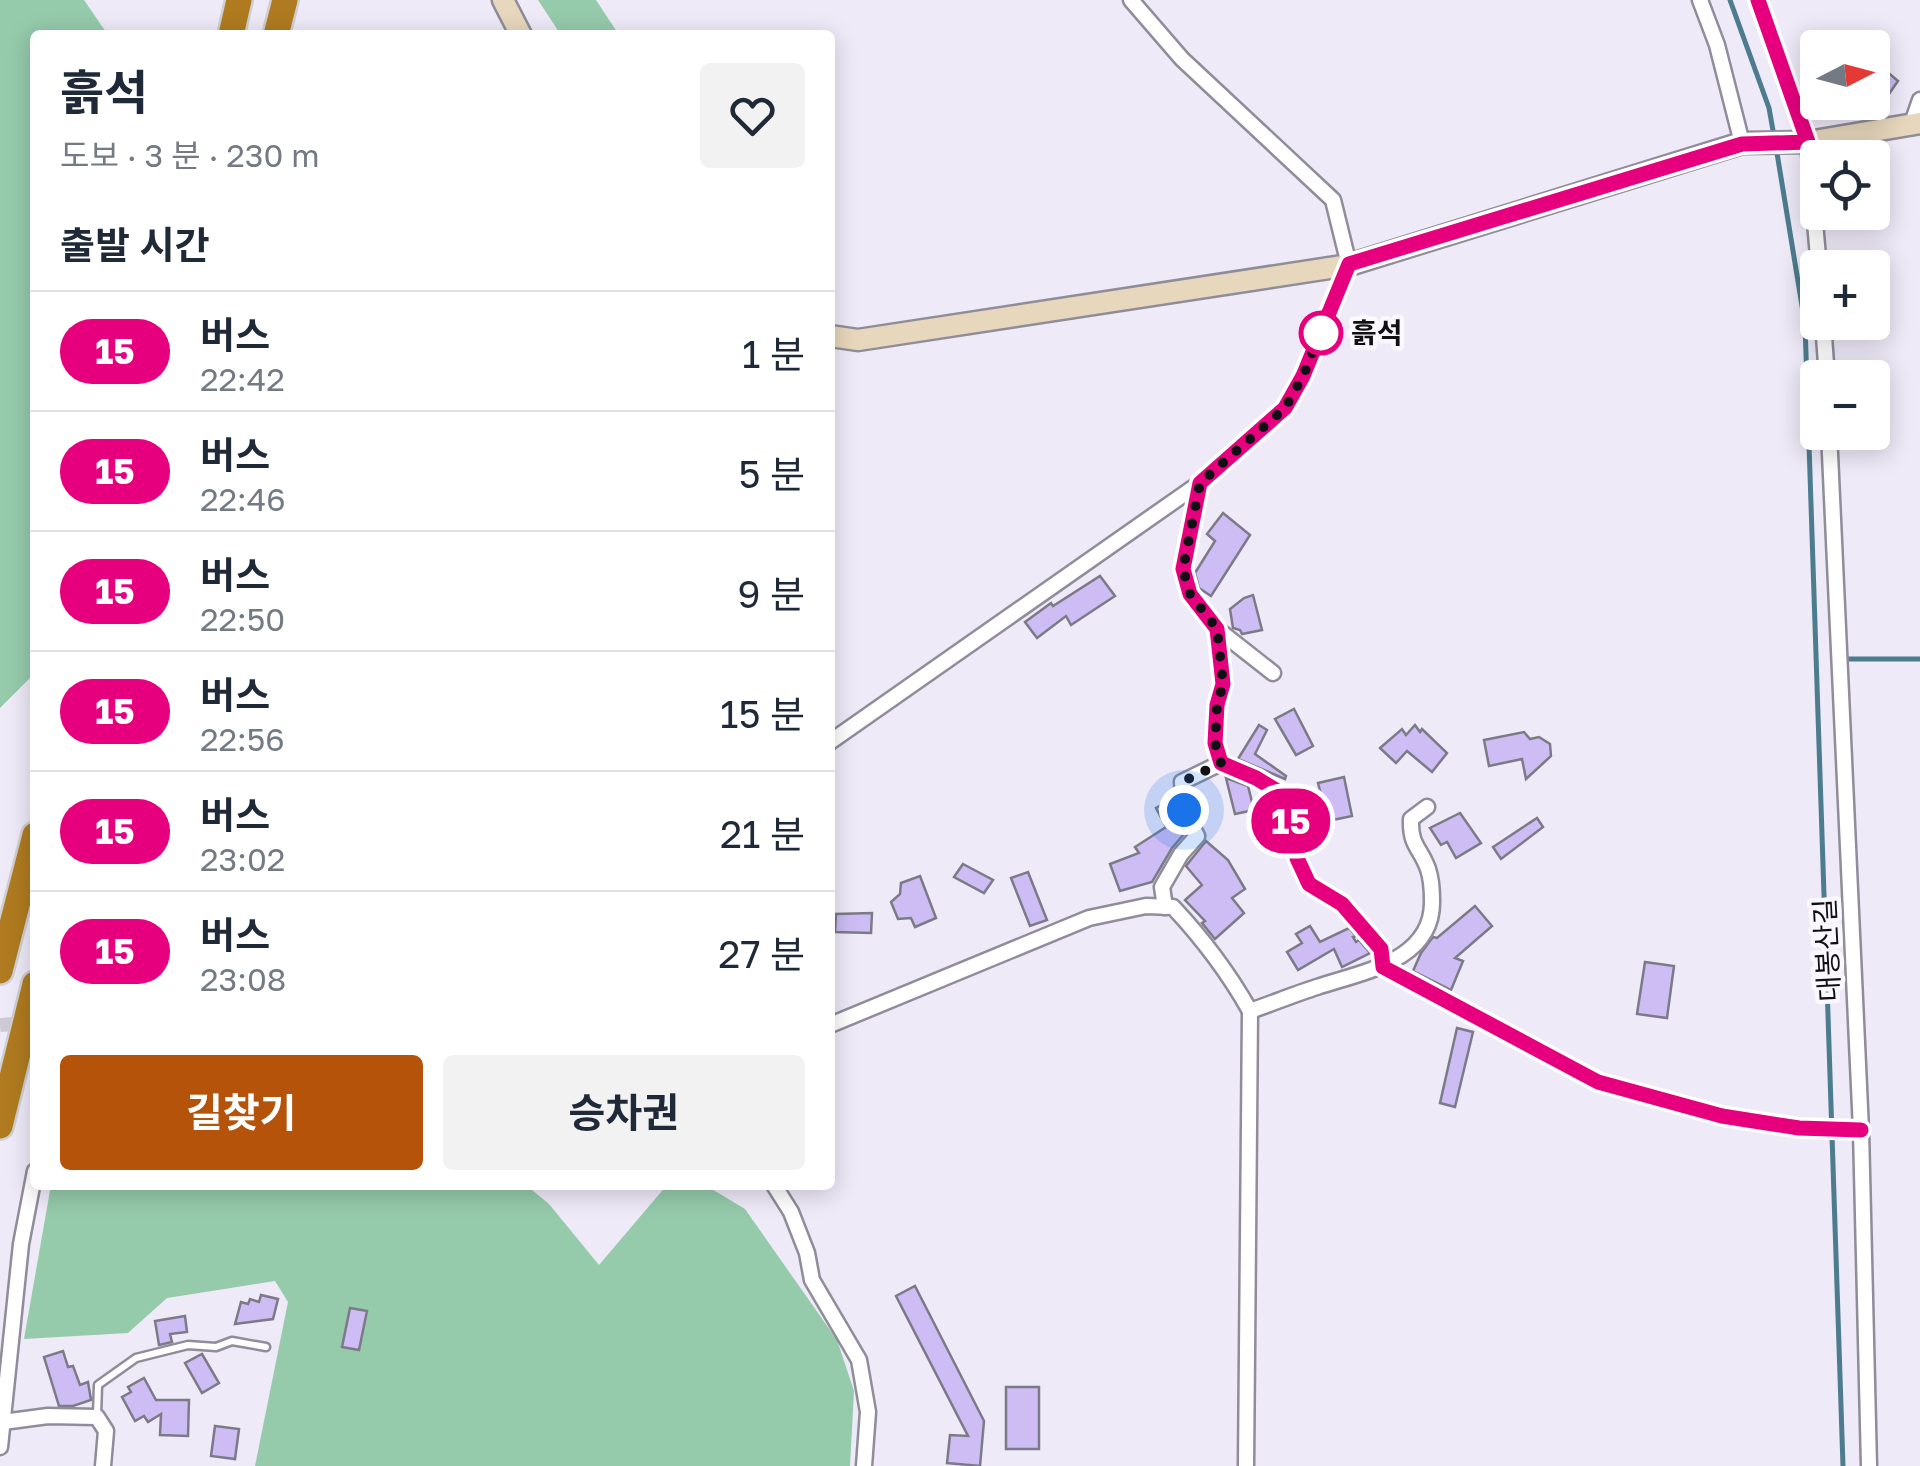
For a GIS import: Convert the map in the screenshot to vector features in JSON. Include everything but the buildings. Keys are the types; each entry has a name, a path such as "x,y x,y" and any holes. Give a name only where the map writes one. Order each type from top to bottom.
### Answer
{"highway":[{"path":"232,30 239,0"},
{"path":"277,30 285,0"},
{"path":"0,971 30,854"},
{"path":"0,1138 1,1118 30,1004"}],"street":[{"path":"503,0 519,30"},
{"path":"835,738 1200,483 1285,408 1303,376 1349,264 1333,200 1182,58 1131,0"},
{"path":"1700,0 1752,143"},
{"path":"1758,0 1801,140"},
{"path":"1815,140 1916,124 1920,100"},
{"path":"835,337 858,340 1349,264 1752,143 1800,142"},
{"name":"대봉산길","path":"1830,450 1869,1466"},
{"path":"1200,483 1183,569 1190,594 1217,629 1272,672"},
{"path":"1217,629 1223,684 1217,705 1215,743 1221,763"},
{"path":"1166,907 1162,887 1181,854 1197,836 1184,810 1182,782 1221,763 1284,795 1297,858 1309,884 1342,904 1381,949 1383,967"},
{"path":"1250,1011 1383,967 1412,948 1430,924 1432,899 1428,870 1410,837 1411,818 1428,807"},
{"path":"835,1022 1089,918 1146,906 1172,907 1204,940 1250,1011 1246,1466"},
{"path":"1383,967 1598,1082 1722,1116 1799,1128 1856,1130"},
{"path":"0,1447 21,1244 31,1190"},
{"path":"777,1190 792,1212 812,1280 858,1360 868,1412 864,1466"},
{"path":"3,1422 48,1416 97,1417 106,1431 103,1466"}],"lane":[{"path":"97,1417 98,1385 136,1358 188,1345 216,1347 232,1340 266,1347"}],"green space":[{"path":"0,0 84,0 105,30 30,30 30,678 0,708"},
{"path":"538,0 596,0 616,30 558,30"},
{"path":"50,1190 532,1190 549,1204 599,1265 663,1190 713,1190 745,1209 837,1340 854,1391 850,1466 255,1466 288,1302 275,1281 167,1298 128,1333 24,1339"}],"waterway":[{"path":"1730,0 1769,108 1774,136"},
{"path":"1776,147 1805,324 1843,1466"},
{"path":"1849,659 1920,659"}],"tunnel":[{"path":"0,1025 29,1023"}],"bus line":[{"name":"15","path":"1758,0 1808,142 1742,144 1349,264 1303,376 1285,408 1200,483 1183,569 1190,594 1217,629 1223,684 1217,705 1215,743 1221,763 1284,795 1297,858 1309,884 1342,904 1381,949 1383,967 1598,1082 1722,1116 1799,1128 1861,1130"}],"place":[{"name":"흙석","path":"1321,333"}],"route":[{"path":"1184,810 1182,782 1221,763 1215,743 1217,705 1223,684 1217,629 1190,594 1183,569 1200,483 1285,408 1326,320 1321,333"}]}
